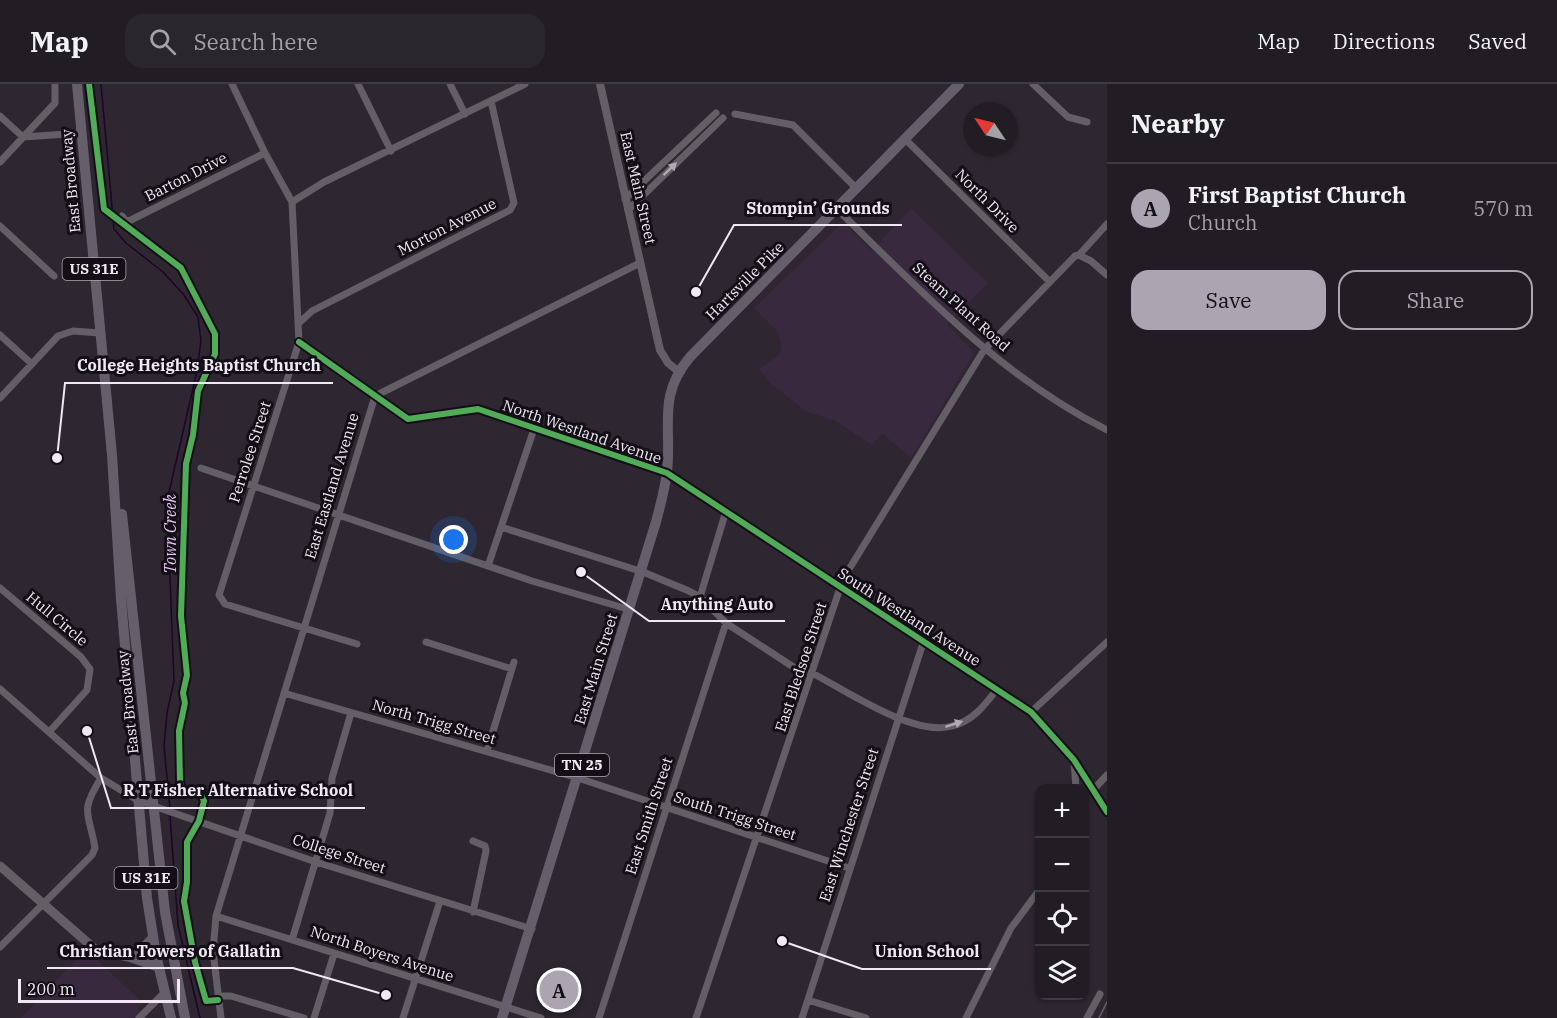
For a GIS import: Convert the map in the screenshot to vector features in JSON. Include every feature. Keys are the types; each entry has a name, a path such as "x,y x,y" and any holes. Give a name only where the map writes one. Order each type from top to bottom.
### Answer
{"main road":[{"name":"East Broadway","path":"77,84 112,455 159,807 165,912 185,1018"},
{"name":"Hartsville Pike","path":"678,371 838,210 956,85"},
{"name":"East Main Street","path":"502,1018 631,610 637,571 667,473 668,398 678,371"},
{"name":"East Broadway","path":"115,470 139,801 153,936 166,997"},
{"path":"0,866 96,950 133,958 159,967"},
{"path":"133,958 153,936"},
{"path":"133,958 172,951"},
{"name":"US 31E","path":"166,997 171,1018"}],"street":[{"path":"0,162 55,103 55,84"},
{"path":"232,84 265,153 292,202 324,182 525,84"},
{"path":"358,84 391,151"},
{"path":"450,84 465,114"},
{"name":"East Main Street","path":"600,84 660,350 668,363 678,371"},
{"path":"1033,84 1068,117 1087,122"},
{"name":"Morton Avenue","path":"299,323 312,311 510,210 514,203 491,101"},
{"path":"625,199 717,113"},
{"path":"735,114 793,125 857,189"},
{"path":"0,116 23,137 82,133"},
{"path":"628,210 723,118"},
{"name":"North Drive","path":"905,139 1050,282"},
{"name":"Barton Drive","path":"122,216 126,221 131,220 265,153"},
{"name":"Perrolee Street","path":"292,202 299,342 219,595 221,601 302,628"},
{"name":"Steam Plant Road","path":"838,210 984,350 1058,404 1107,430"},
{"name":"East Bledsoe Street","path":"696,1018 759,837 841,587 984,350 1107,224"},
{"path":"0,226 54,276"},
{"path":"1079,255 1091,261 1107,275"},
{"path":"375,396 640,263"},
{"path":"0,399 58,336 73,331 100,333"},
{"path":"0,335 32,364"},
{"name":"North Westland Avenue","path":"299,342 408,419 478,409 667,473"},
{"name":"East Eastland Avenue","path":"221,1018 213,951 216,916 239,834 375,396"},
{"path":"488,566 534,429"},
{"path":"201,468 488,566 631,610"},
{"name":"South Westland Avenue","path":"667,473 1031,712 1074,760 1107,812"},
{"path":"700,597 726,511"},
{"path":"501,527 637,571 700,597 726,623 801,672 813,673 898,718 941,728 953,726 982,709 997,688"},
{"name":"Hull Circle","path":"0,588 81,657 90,669 87,690 50,731"},
{"name":"East Smith Street","path":"599,1018 726,623"},
{"path":"302,628 357,644"},
{"name":"East Winchester Street","path":"802,1018 924,640"},
{"path":"426,642 513,666 487,751"},
{"path":"1031,712 1107,642"},
{"path":"0,689 101,778 88,799 86,813 95,848 92,855 0,947"},
{"name":"North Trigg Street","path":"284,693 578,778"},
{"path":"292,939 330,813 332,778 351,713"},
{"path":"1074,760 1076,784"},
{"path":"1093,790 1107,775"},
{"name":"College Street","path":"101,778 139,801 316,862 532,929"},
{"name":"South Trigg Street","path":"578,778 849,868"},
{"path":"473,841 481,843 486,850 474,912"},
{"path":"966,1018 1011,928 1038,892"},
{"path":"403,1018 440,901"},
{"name":"North Boyers Avenue","path":"216,916 541,1018"},
{"path":"314,1018 334,954"},
{"path":"1087,1018 1100,994"},
{"path":"218,996 231,996 304,1018"},
{"path":"139,1018 166,997"},
{"path":"808,1000 866,1018"}],"shaded area":[{"path":"911,208 988,283 947,325 973,351 973,355 911,458 882,433 872,445 834,420 807,412 770,383 759,369 779,355 782,347 778,332 754,308 839,226 848,227 872,251"},
{"path":"86,950 143,1003 138,1009 147,1018 21,1018"}],"waterway":[{"name":"Town Creek","path":"101,84 114,229 126,243 163,272 184,295 198,317 201,341 197,371 167,501 174,681 167,713 164,746 170,808"},
{"name":"Town Creek","path":"170,816 178,925 200,1018"}],"railway":[{"path":"1099,1018 1107,1002"}],"cycle path":[{"path":"89,84 104,209 181,268 215,334 215,354 198,391 193,435 186,464 181,616 187,675 183,693 185,703 179,731 180,782 183,790 201,794 204,801 199,821 187,842 187,882 184,901 195,962 206,1001 218,1000"},
{"path":"299,342 408,419 478,409 667,473 1031,712 1074,760 1107,812"}],"place":[{"name":"Stompin’ Grounds","path":"696,292"},
{"name":"College Heights Baptist Church","path":"57,458"},
{"name":"Anything Auto","path":"581,572"},
{"name":"R T Fisher Alternative School","path":"87,731"},
{"name":"Union School","path":"782,941"},
{"name":"First Baptist Church","path":"559,990"},
{"name":"Christian Towers of Gallatin","path":"386,995"}]}
